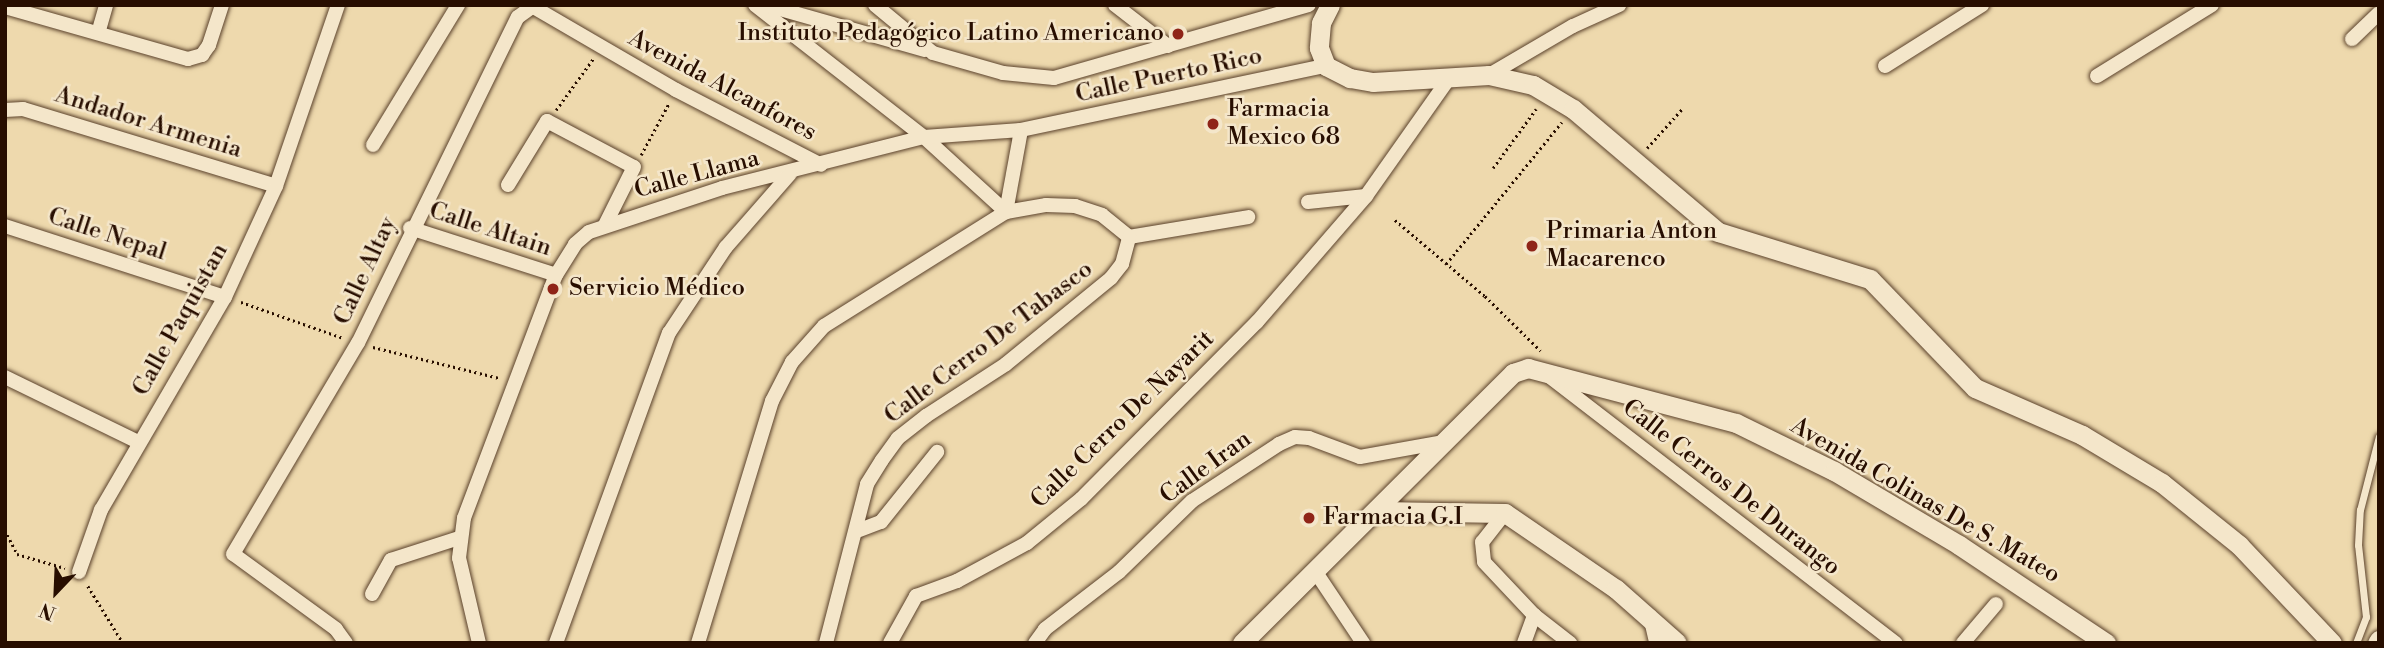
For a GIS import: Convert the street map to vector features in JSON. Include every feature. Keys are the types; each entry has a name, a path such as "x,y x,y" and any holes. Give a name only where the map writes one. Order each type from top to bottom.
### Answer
{"street":[{"path":"99,30 106,5"},
{"path":"5,7 99,30 188,59 202,55 222,5"},
{"name":"Calle Paquistan","path":"79,572 101,510 138,442 225,297 276,186 338,5"},
{"path":"373,145 458,5"},
{"path":"755,5 924,137 1006,212"},
{"path":"766,5 1003,73 1054,78 1309,5"},
{"path":"875,5 933,52"},
{"path":"1115,5 1168,46"},
{"path":"1330,5 1321,23 1319,48 1326,66 1350,78 1373,82 1489,75 1509,77 1548,93 1573,109 1633,164 1718,232 1870,279 1975,388 2082,435 2162,483 2239,545 2332,643"},
{"path":"1489,75 1573,26 1619,5"},
{"path":"1885,66 1982,5"},
{"path":"2096,76 2212,5"},
{"name":"Avenida Alcanfores","path":"531,6 676,90 821,165"},
{"name":"Calle Altay","path":"346,643 336,629 233,554 358,343 410,228 518,17 531,6"},
{"path":"2352,39 2379,13"},
{"name":"Calle Puerto Rico","path":"924,137 1021,130 1326,66"},
{"path":"1308,202 1366,196 1450,77"},
{"name":"Andador Armenia","path":"5,110 23,109 276,186"},
{"path":"508,185 547,121 634,167 605,225"},
{"path":"1006,212 1021,130"},
{"name":"Calle Llama","path":"459,538 556,275 575,244 605,225 722,188 790,174 924,137"},
{"path":"556,643 668,332 726,247 790,174"},
{"name":"Calle Cerro De Nayarit","path":"890,643 916,596 957,581 1027,542 1081,499 1257,322 1366,196"},
{"path":"698,643 772,401 792,362 824,326 1006,212 1046,205 1075,206 1102,215 1129,237 1248,217"},
{"name":"Calle Nepal","path":"5,226 225,297"},
{"name":"Calle Altain","path":"410,228 556,275"},
{"name":"Calle Cerro De Tabasco","path":"826,643 867,484 898,438 1006,364 1111,278 1122,264 1129,237"},
{"path":"1242,643 1513,373 1544,364"},
{"name":"Calle Cerros De Durango","path":"1544,364 1895,643"},
{"name":"Avenida Colinas De S. Mateo","path":"1544,364 1748,429 1834,471 1959,545 2106,643"},
{"path":"5,377 138,442"},
{"name":"Calle Iran","path":"1035,643 1045,629 1119,572 1192,500 1279,444 1295,437 1309,438 1360,457 1443,442"},
{"path":"857,531 881,522 937,452"},
{"path":"1376,511 1505,513 1650,615 1677,643"},
{"path":"1505,513 1482,542 1480,553 1534,615 1570,643"},
{"path":"372,594 391,560 459,538 459,558 479,643"},
{"path":"1315,571 1363,643"},
{"path":"1963,643 1996,604"},
{"path":"1524,643 1534,615"},
{"path":"1650,615 1656,643"}],"lane":[{"path":"2356,643 2365,617 2358,545 2360,510 2379,436"}],"path":[{"path":"547,121 602,47"},
{"path":"634,167 676,90"},
{"path":"1493,167 1548,93"},
{"path":"1446,264 1573,109"},
{"path":"1633,164 1682,109"},
{"path":"1395,220 1446,264 1544,364"},
{"path":"225,297 358,343 516,382"},
{"path":"5,530 16,554"}],"place":[{"name":"Instituto Pedagógico Latino Americano","path":"1178,34"},
{"name":"Farmacia Mexico 68","path":"1213,124"},
{"name":"Primaria Anton Macarenco","path":"1532,246"},
{"name":"Servicio Médico","path":"553,289"},
{"name":"Farmacia G.I","path":"1309,518"}]}
